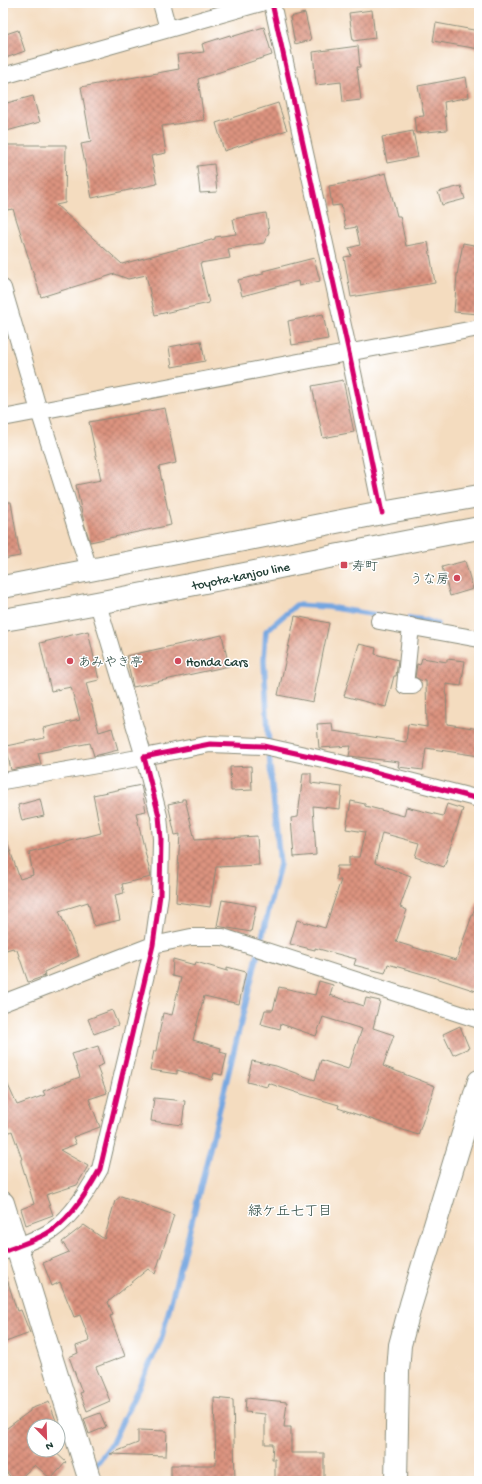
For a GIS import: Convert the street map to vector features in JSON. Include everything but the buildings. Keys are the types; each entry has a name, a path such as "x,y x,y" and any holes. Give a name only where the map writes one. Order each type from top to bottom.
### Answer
{"main road":[{"path":"3,587 89,569 479,496"},
{"name":"toyota-kanjou line","path":"3,620 98,604 390,544 479,528"},
{"path":"396,1481 398,1372 400,1345 411,1304 479,1081"},
{"path":"3,1203 10,1249 90,1481"}],"street":[{"path":"161,3 168,29"},
{"path":"3,76 261,3"},
{"path":"272,3 349,353 382,513"},
{"path":"3,288 39,411 89,569"},
{"path":"3,418 479,328"},
{"path":"10,1249 48,1233 63,1220 89,1190 100,1170 153,945 160,895 161,839 159,816 144,757 98,604"},
{"path":"379,621 479,639"},
{"path":"411,626 405,686 413,686"},
{"path":"3,781 210,744 264,746 332,761 479,799"},
{"path":"3,1003 153,945 191,937 223,937 479,1020"}],"waterway":[{"path":"93,1469 112,1443 161,1340 193,1217 280,864 270,766 264,660 266,631 296,605 328,607 382,616"},
{"path":"409,618 425,620 437,624"}],"cycle path":[{"path":"272,3 349,353 382,513"},
{"path":"3,1252 41,1237 54,1229 70,1214 84,1196 100,1169 153,945 160,895 161,839 159,816 144,757 210,744 264,746 332,761 479,799"}],"place":[{"name":"寿町","path":"344,565"},
{"name":"うな房","path":"457,578"},
{"name":"あみやき亭","path":"70,661"},
{"name":"Honda Cars","path":"178,661"}],"district":[{"name":"緑ケ丘七丁目","path":"290,1210"}]}
